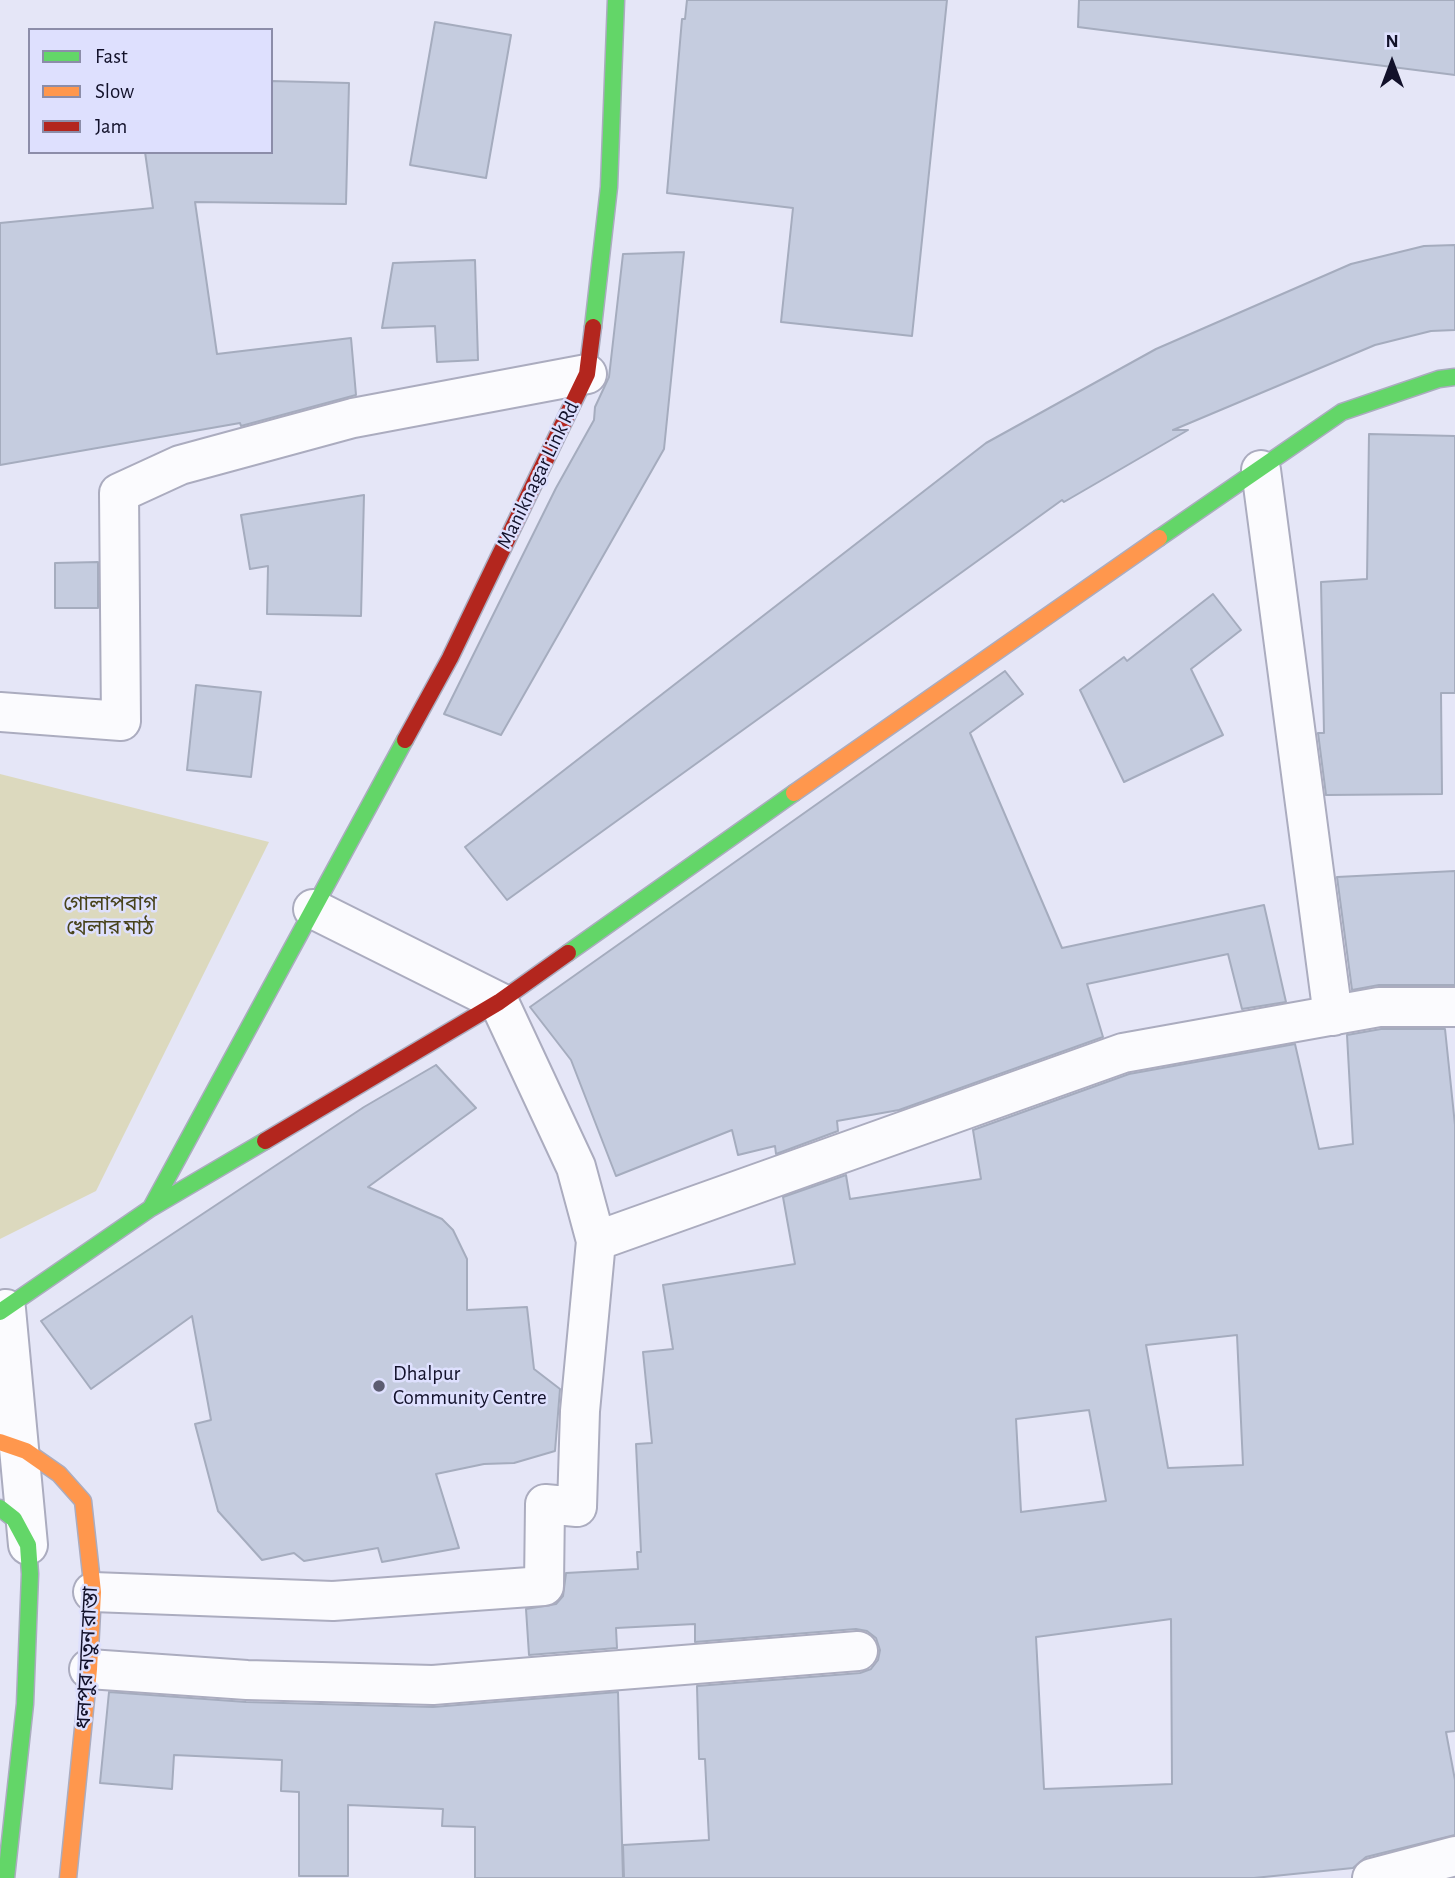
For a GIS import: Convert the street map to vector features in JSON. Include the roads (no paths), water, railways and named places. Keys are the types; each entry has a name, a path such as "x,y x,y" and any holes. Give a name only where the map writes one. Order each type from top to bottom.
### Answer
{"street":[{"name":"Maniknagar Link Rd","path":"151,1208 450,658 587,374 609,187 616,0"},
{"path":"0,712 121,721 119,493 180,465 354,418 587,374"},
{"path":"6,1878 25,1704 28,1545 9,1445 3,1310 151,1208 499,1002 971,668 1262,470 1342,412 1439,379 1455,377"},
{"path":"1262,470 1333,1016"},
{"path":"93,1592 333,1601 544,1586 545,1504 577,1507 580,1411 596,1241 576,1167 499,1002 313,909"},
{"path":"596,1241 1123,1053 1378,1007 1455,1007"},
{"name":"ধলপুর নতুন রাস্তা","path":"9,1445 59,1474 83,1500 93,1592 89,1669 68,1878"},
{"path":"0,1508 15,1519 28,1545"},
{"path":"89,1669 247,1680 433,1685 858,1651"},
{"path":"1371,1878 1455,1856"}],"place":[{"name":"Dhalpur Community Centre","path":"379,1386"}],"park label":[{"name":"গোলাপবাগ খেলার মাঠ","path":"110,916"}]}
